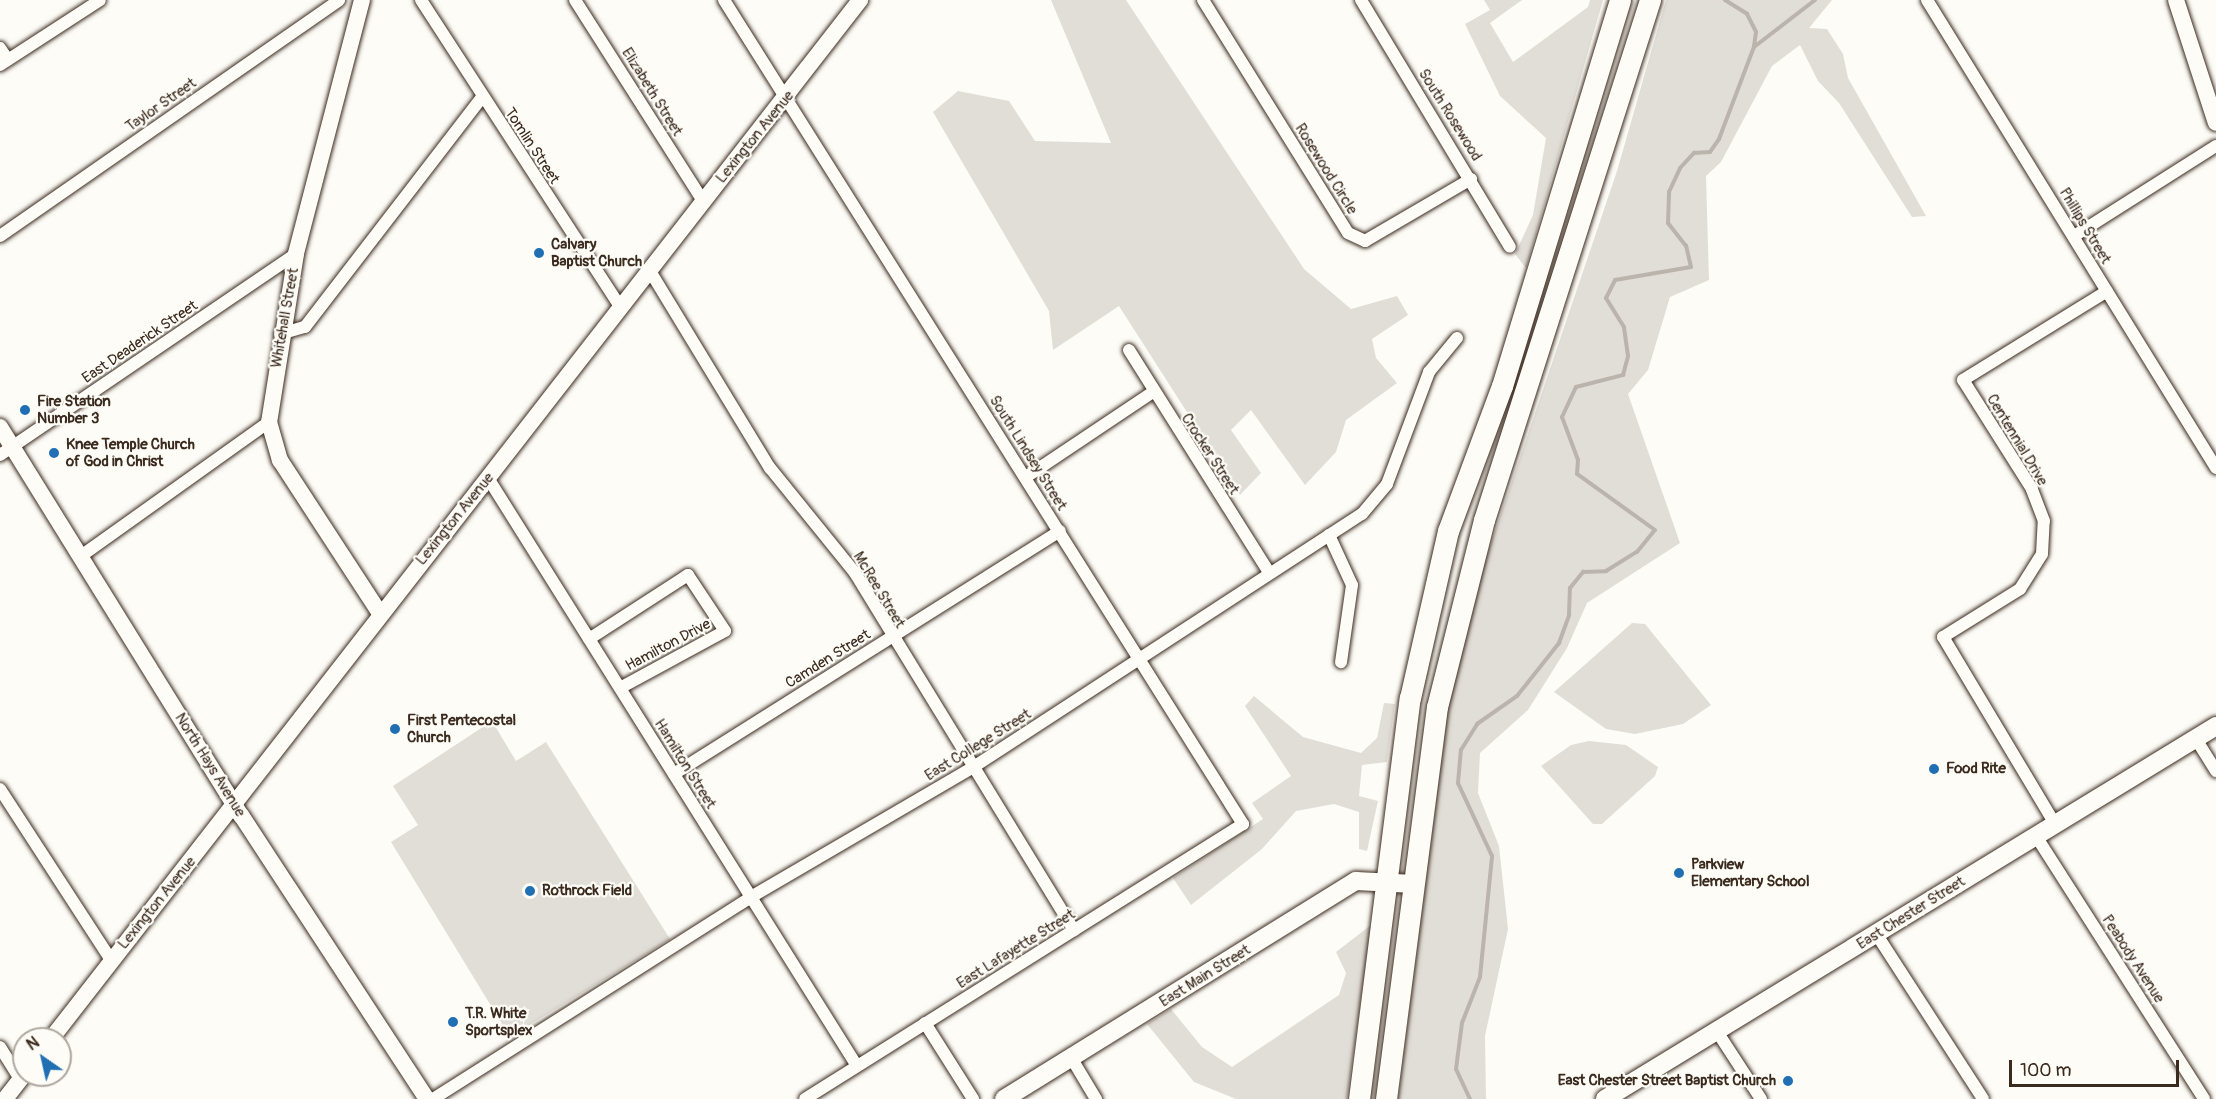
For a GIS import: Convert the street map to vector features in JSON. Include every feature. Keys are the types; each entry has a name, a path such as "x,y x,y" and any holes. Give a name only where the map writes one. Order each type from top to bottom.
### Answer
{"highway":[{"path":"1359,1099 1410,698 1448,531 1505,375 1620,0"},
{"path":"1386,1099 1437,707 1484,520 1650,0"}],"main road":[{"name":"East Chester Street","path":"1605,1099 1719,1033 2216,726"},
{"name":"East Main Street","path":"1004,1099 1356,881 1414,884"}],"street":[{"path":"0,48 4,62 100,0"},
{"name":"Taylor Street","path":"0,236 339,0"},
{"name":"Whitehall Street","path":"362,0 296,254 280,334 269,422 280,460 380,612"},
{"name":"Tomlin Street","path":"421,0 620,307"},
{"name":"Elizabeth Street","path":"575,0 703,201"},
{"name":"South Lindsey Street","path":"724,0 788,97 1243,824"},
{"name":"Lexington Avenue","path":"60,1027 380,612 488,478 620,307 651,271 703,201 788,97 860,0"},
{"name":"Rosewood Circle","path":"1203,0 1348,233 1365,241 1472,179"},
{"name":"South Rosewood","path":"1361,0 1472,179 1510,247"},
{"name":"Phillips Street","path":"1927,0 2216,468"},
{"path":"2175,0 2216,123"},
{"path":"280,334 305,327 482,97"},
{"path":"2074,236 2216,146"},
{"name":"East Deaderick Street","path":"6,450 296,254"},
{"name":"McRee Street","path":"651,271 770,468 855,573 890,638 1074,930"},
{"name":"Centennial Drive","path":"2055,824 1943,637 2020,589 2042,554 2044,521 2032,489 1963,380 2107,291"},
{"name":"East College Street","path":"433,1099 751,897 972,768 1141,660 1269,572 1362,514 1387,484 1429,372 1457,338"},
{"name":"Crocker Street","path":"1129,350 1153,392 1269,572"},
{"path":"1026,477 1153,392"},
{"path":"81,556 269,422"},
{"name":"North Hays Avenue","path":"0,427 6,450 81,556 234,804 427,1099"},
{"name":"Hamilton Street","path":"488,478 857,1066"},
{"name":"Camden Street","path":"674,774 1060,531"},
{"path":"1329,535 1352,585 1341,662"},
{"name":"Hamilton Drive","path":"589,639 688,575 725,632 620,688"},
{"path":"2196,739 2216,771"},
{"path":"0,789 111,960"},
{"name":"East Lafayette Street","path":"805,1099 1243,824"},
{"name":"Peabody Avenue","path":"2036,836 2204,1099"},
{"path":"1877,935 1983,1099"},
{"path":"925,1023 973,1099"},
{"path":"1719,1033 1761,1099"},
{"path":"0,1047 12,1063"},
{"path":"1072,1059 1096,1099"},
{"path":"5,1099 15,1087"}],"shaded area":[{"path":"1051,0 1126,0 1304,269 1351,309 1397,296 1408,315 1372,339 1376,358 1397,383 1346,420 1336,452 1305,485 1251,410 1231,430 1261,473 1240,495 1119,306 1053,350 1049,311 933,112 958,91 1009,101 1035,141 1111,143"},
{"path":"1484,0 1522,0 1490,23 1513,62 1588,7 1590,0 1603,0 1526,268 1515,254 1533,215 1546,138 1500,96 1465,24 1490,10"},
{"path":"1666,0 1832,0 1809,28 1827,29 1843,54 1848,78 1926,216 1912,217 1839,103 1818,81 1800,45 1772,66 1721,162 1706,176 1709,280 1670,297 1648,370 1628,394 1680,543 1587,603 1567,648 1528,710 1480,753 1478,793 1499,846 1508,929 1485,1036 1486,1099 1398,1099 1448,707 1485,561 1617,171"},
{"path":"1632,623 1645,624 1711,705 1683,724 1635,734 1606,729 1554,692"},
{"path":"1254,696 1303,737 1361,753 1377,738 1384,703 1395,704 1387,762 1362,765 1359,796 1378,801 1367,851 1359,849 1359,812 1334,804 1296,811 1262,849 1191,905 1173,878 1263,819 1252,803 1291,776 1245,706"},
{"name":"Rothrock Field","path":"492,721 516,761 546,742 670,939 510,1037 391,842 418,825 393,786"},
{"path":"1589,741 1626,745 1658,767 1655,776 1602,824 1593,824 1541,766 1571,745"},
{"path":"1371,925 1347,1099 1236,1099 1194,1082 1147,1024 1171,1009 1202,1047 1232,1067 1339,995 1346,973 1336,952"}],"waterway":[{"path":"1725,0 1747,14 1756,32 1754,47"},
{"path":"1470,1099 1456,1069 1462,1023 1480,977 1492,856 1458,783 1461,750 1477,724 1517,696 1559,643 1569,615 1570,588 1583,572 1606,571 1637,552 1655,530 1577,474 1578,460 1562,417 1576,387 1623,375 1628,356 1624,327 1606,298 1615,280 1691,267 1686,246 1668,223 1669,192 1680,168 1694,153 1710,152 1719,139 1754,47 1815,0"}],"place":[{"name":"Calvary Baptist Church","path":"539,253"},
{"name":"Fire Station Number 3","path":"25,410"},
{"name":"Knee Temple Church of God in Christ","path":"54,453"},
{"name":"First Pentecostal Church","path":"395,729"},
{"name":"Food Rite","path":"1934,769"},
{"name":"Parkview Elementary School","path":"1679,873"},
{"name":"Rothrock Field","path":"530,891"},
{"name":"T.R. White Sportsplex","path":"453,1022"},
{"name":"East Chester Street Baptist Church","path":"1788,1081"}]}
